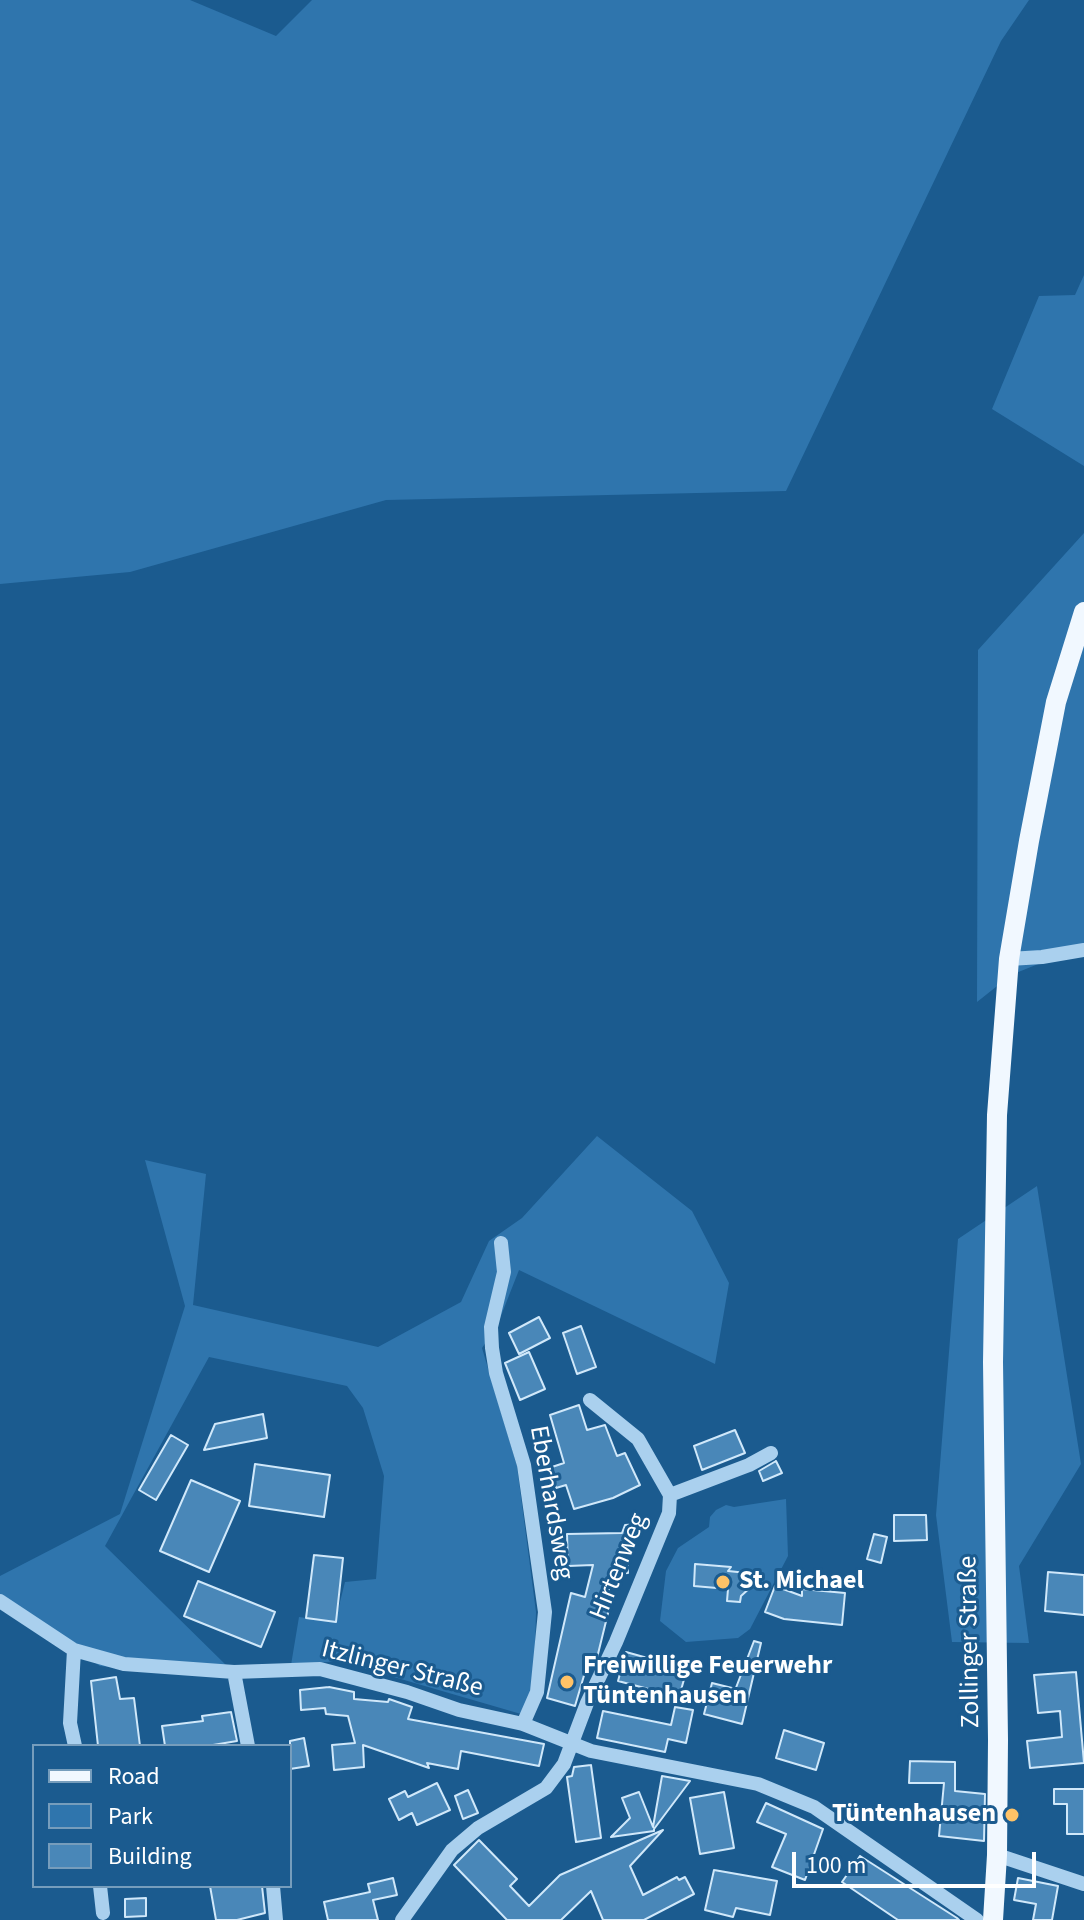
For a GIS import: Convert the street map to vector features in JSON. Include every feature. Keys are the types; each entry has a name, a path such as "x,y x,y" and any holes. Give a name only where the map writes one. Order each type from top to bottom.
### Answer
{"main road":[{"name":"Zollinger Straße","path":"993,1920 998,1740 993,1362 997,1115 1009,959 1029,841 1056,702 1084,612"}],"street":[{"path":"1009,959 1084,950"},
{"name":"Eberhardsweg","path":"501,1243 504,1272 491,1327 492,1348 496,1373 524,1465 545,1612 537,1692 523,1724"},
{"name":"Hirtenweg","path":"571,1744 669,1513 670,1495 638,1439 590,1400"},
{"name":"Hirtenweg","path":"670,1495 749,1465 771,1453"},
{"name":"Itzlinger Straße","path":"0,1601 74,1650 124,1664 234,1672 320,1669 407,1692 459,1710 523,1724 591,1751 758,1784 814,1807 977,1920"},
{"path":"74,1650 70,1723 75,1744"},
{"path":"234,1672 248,1744"},
{"path":"402,1920 452,1850 478,1828 546,1788 564,1764 571,1744"},
{"path":"997,1855 1084,1884"},
{"path":"100,1888 103,1913"},
{"path":"273,1888 276,1920"}],"green space":[{"path":"0,0 190,0 276,36 312,0 1029,0 1001,41 786,491 386,500 130,572 0,584"},
{"path":"1084,275 1084,466 992,409 1039,296 1075,295"},
{"path":"1084,533 1084,950 1063,954 1011,975 977,1002 978,650"},
{"path":"597,1136 692,1211 729,1283 715,1364 519,1270 497,1326 482,1348 517,1466 536,1612 534,1687 521,1714 339,1661 291,1665 299,1617 335,1622 345,1582 376,1579 384,1476 363,1408 347,1386 209,1357 105,1546 228,1667 227,1677 100,1666 0,1602 0,1576 120,1514 185,1306 145,1160 206,1174 193,1305 378,1347 461,1302 489,1241 522,1218"},
{"path":"1037,1186 1081,1464 1019,1566 1029,1643 952,1642 936,1515 958,1239"},
{"path":"786,1499 788,1556 750,1629 738,1638 686,1642 660,1621 666,1571 678,1548 709,1527 710,1517 716,1510 726,1505 734,1507"}],"building":[{"path":"539,1317 550,1338 519,1354 509,1333"},
{"path":"581,1326 596,1367 577,1374 563,1333"},
{"path":"529,1352 545,1389 520,1400 505,1363"},
{"path":"579,1405 587,1430 605,1425 617,1456 625,1453 640,1485 613,1498 574,1509 566,1485 556,1488 549,1468 564,1463 550,1415"},
{"path":"263,1414 267,1438 204,1450 215,1424"},
{"path":"735,1430 745,1453 702,1470 694,1446"},
{"path":"171,1435 188,1445 156,1500 139,1490"},
{"path":"776,1461 782,1473 763,1481 759,1471"},
{"path":"255,1464 330,1475 324,1517 249,1506"},
{"path":"191,1480 240,1501 209,1572 160,1551"},
{"path":"894,1515 926,1515 927,1540 894,1541"},
{"path":"641,1524 633,1543 627,1541 628,1573 613,1574 605,1603 610,1605 596,1662 588,1662 575,1706 547,1698 571,1593 585,1597 593,1565 568,1566 567,1534 622,1533 625,1525"},
{"path":"874,1534 887,1537 881,1563 867,1559"},
{"path":"314,1555 343,1558 336,1622 306,1618"},
{"name":"St. Michael","path":"695,1564 731,1567 728,1571 747,1573 753,1578 752,1586 741,1596 740,1602 727,1601 728,1589 694,1586"},
{"path":"1048,1572 1084,1575 1084,1615 1045,1611"},
{"path":"198,1581 275,1612 261,1647 184,1616"},
{"path":"775,1586 802,1596 802,1589 845,1593 842,1625 784,1619 765,1612"},
{"path":"754,1641 761,1643 742,1724 704,1714 712,1683 732,1688 732,1698"},
{"path":"626,1652 687,1669 679,1697 618,1681"},
{"path":"1076,1672 1084,1763 1030,1768 1027,1741 1062,1737 1060,1711 1038,1713 1034,1675"},
{"path":"116,1677 120,1699 134,1698 140,1744 98,1744 91,1681"},
{"path":"329,1687 354,1692 354,1699 388,1702 389,1699 412,1707 408,1719 544,1744 539,1766 461,1751 458,1769 427,1763 429,1768 363,1745 364,1767 334,1770 332,1745 355,1743 348,1716 326,1714 325,1708 301,1710 300,1690"},
{"path":"675,1707 693,1710 686,1743 668,1739 665,1752 597,1738 603,1711 671,1725"},
{"path":"231,1712 237,1741 165,1744 162,1726 203,1721 202,1716"},
{"path":"784,1730 824,1743 816,1770 776,1758"},
{"path":"304,1738 309,1766 292,1769 290,1741"},
{"path":"910,1761 955,1762 955,1791 985,1794 984,1841 939,1836 944,1783 909,1783"},
{"path":"591,1765 601,1838 576,1842 567,1777 572,1776 574,1767"},
{"path":"662,1776 690,1781 654,1831 611,1837 630,1818 622,1798 639,1792 653,1827"},
{"path":"437,1783 450,1810 417,1825 412,1813 399,1820 389,1799 405,1791 408,1797"},
{"path":"1054,1789 1084,1789 1084,1834 1067,1834 1067,1804 1054,1804"},
{"path":"468,1790 478,1813 463,1819 455,1796"},
{"path":"724,1792 734,1848 700,1854 690,1798"},
{"path":"766,1803 823,1829 805,1880 772,1867 786,1834 757,1822"},
{"path":"663,1830 630,1866 643,1895 677,1877 679,1880 685,1877 694,1894 644,1920 603,1920 591,1891 561,1920 507,1920 454,1865 479,1840 517,1879 510,1886 529,1906 560,1875"},
{"path":"860,1856 959,1920 898,1920 842,1882"},
{"path":"714,1870 777,1881 770,1915 736,1908 733,1917 705,1910"},
{"path":"393,1878 397,1895 373,1900 378,1920 328,1920 324,1902 370,1892 368,1884"},
{"path":"1018,1878 1058,1886 1052,1920 1033,1920 1036,1904 1014,1900"},
{"path":"210,1888 262,1888 265,1913 237,1920 216,1920"},
{"path":"146,1898 146,1916 125,1917 125,1899"}],"place":[{"name":"St. Michael","path":"723,1582"},
{"name":"Freiwillige Feuerwehr Tüntenhausen","path":"567,1682"},
{"name":"Tüntenhausen","path":"1012,1815"}]}
